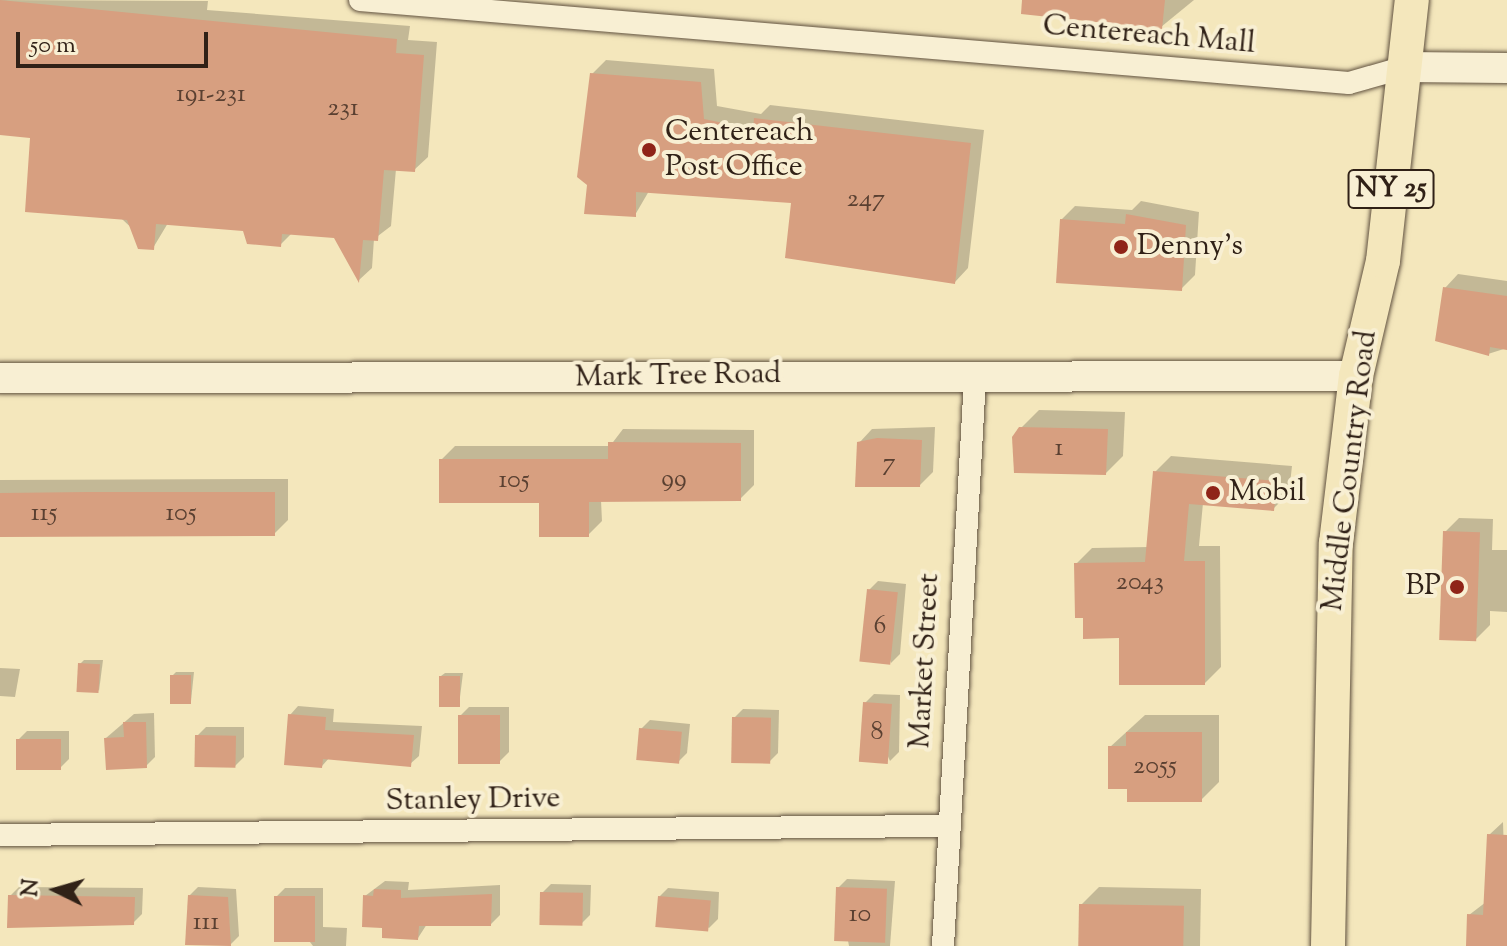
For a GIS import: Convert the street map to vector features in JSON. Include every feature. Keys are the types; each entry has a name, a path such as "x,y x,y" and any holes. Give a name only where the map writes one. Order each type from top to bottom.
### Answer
{"main road":[{"name":"Middle Country Road","path":"1328,946 1328,685 1356,376 1383,261 1412,0"}],"street":[{"name":"Centereach Mall","path":"360,0 1349,83 1405,67"},
{"path":"1405,67 1507,68"},
{"name":"Mark Tree Road","path":"0,378 975,379 1356,376"},
{"name":"Market Street","path":"943,946 946,826 975,379"},
{"name":"Stanley Drive","path":"0,835 946,826"}],"building":[{"path":"0,0 397,39 396,53 424,55 415,172 384,170 378,241 363,240 359,283 334,238 282,234 281,247 247,244 243,231 156,224 154,250 138,249 127,220 25,212 30,138 0,135"},
{"path":"1022,0 1165,0 1162,29 1021,14"},
{"path":"590,73 701,82 704,119 753,129 754,118 971,143 955,284 785,258 791,203 636,192 636,217 584,214 587,185 577,177"},
{"name":"Denny's","path":"1126,214 1186,225 1182,291 1056,283 1060,219 1125,224"},
{"path":"1443,287 1507,296 1507,350 1490,347 1489,356 1435,341"},
{"path":"1019,427 1108,429 1106,475 1014,473 1012,437"},
{"path":"877,438 922,440 920,487 855,487 857,442"},
{"path":"608,442 741,443 741,501 589,502 589,537 539,537 539,503 439,503 439,459 608,459"},
{"path":"1153,471 1277,481 1274,511 1189,504 1184,561 1205,561 1205,685 1119,685 1119,638 1083,639 1083,618 1075,618 1074,563 1145,562"},
{"path":"275,492 275,536 0,537 0,493"},
{"path":"1443,531 1480,532 1476,641 1439,640"},
{"path":"867,589 898,592 890,665 859,662"},
{"path":"78,663 100,664 98,693 76,692"},
{"path":"170,675 191,675 191,704 170,704"},
{"path":"439,676 460,676 460,707 439,707"},
{"path":"863,702 892,704 888,764 859,762"},
{"path":"288,714 326,717 325,730 414,735 411,767 323,759 322,768 284,765"},
{"path":"458,715 500,715 500,764 458,764"},
{"path":"732,717 771,718 770,764 731,763"},
{"path":"123,722 146,722 147,768 106,770 104,738 124,737"},
{"path":"639,728 682,732 679,764 636,760"},
{"path":"1126,732 1202,732 1202,802 1127,802 1127,789 1108,789 1108,746 1126,746"},
{"path":"195,735 236,736 235,768 194,767"},
{"path":"16,739 61,739 61,770 16,770"},
{"path":"1487,834 1507,835 1507,946 1466,946 1467,914 1483,915"},
{"path":"836,887 887,889 885,943 834,941"},
{"path":"374,889 401,890 401,898 492,894 491,926 419,926 418,940 382,938 382,928 362,927 363,895 373,896"},
{"path":"540,892 583,893 582,926 539,925"},
{"path":"8,895 135,897 134,925 7,928"},
{"path":"188,895 228,897 231,946 185,945"},
{"path":"274,896 315,896 315,942 274,942"},
{"path":"658,896 711,901 708,932 655,927"},
{"path":"1079,904 1184,906 1183,946 1078,946"}],"place":[{"name":"Centereach Post Office","path":"649,150"},
{"name":"Denny's","path":"1121,247"},
{"name":"Mobil","path":"1213,493"},
{"name":"BP","path":"1457,587"}]}
